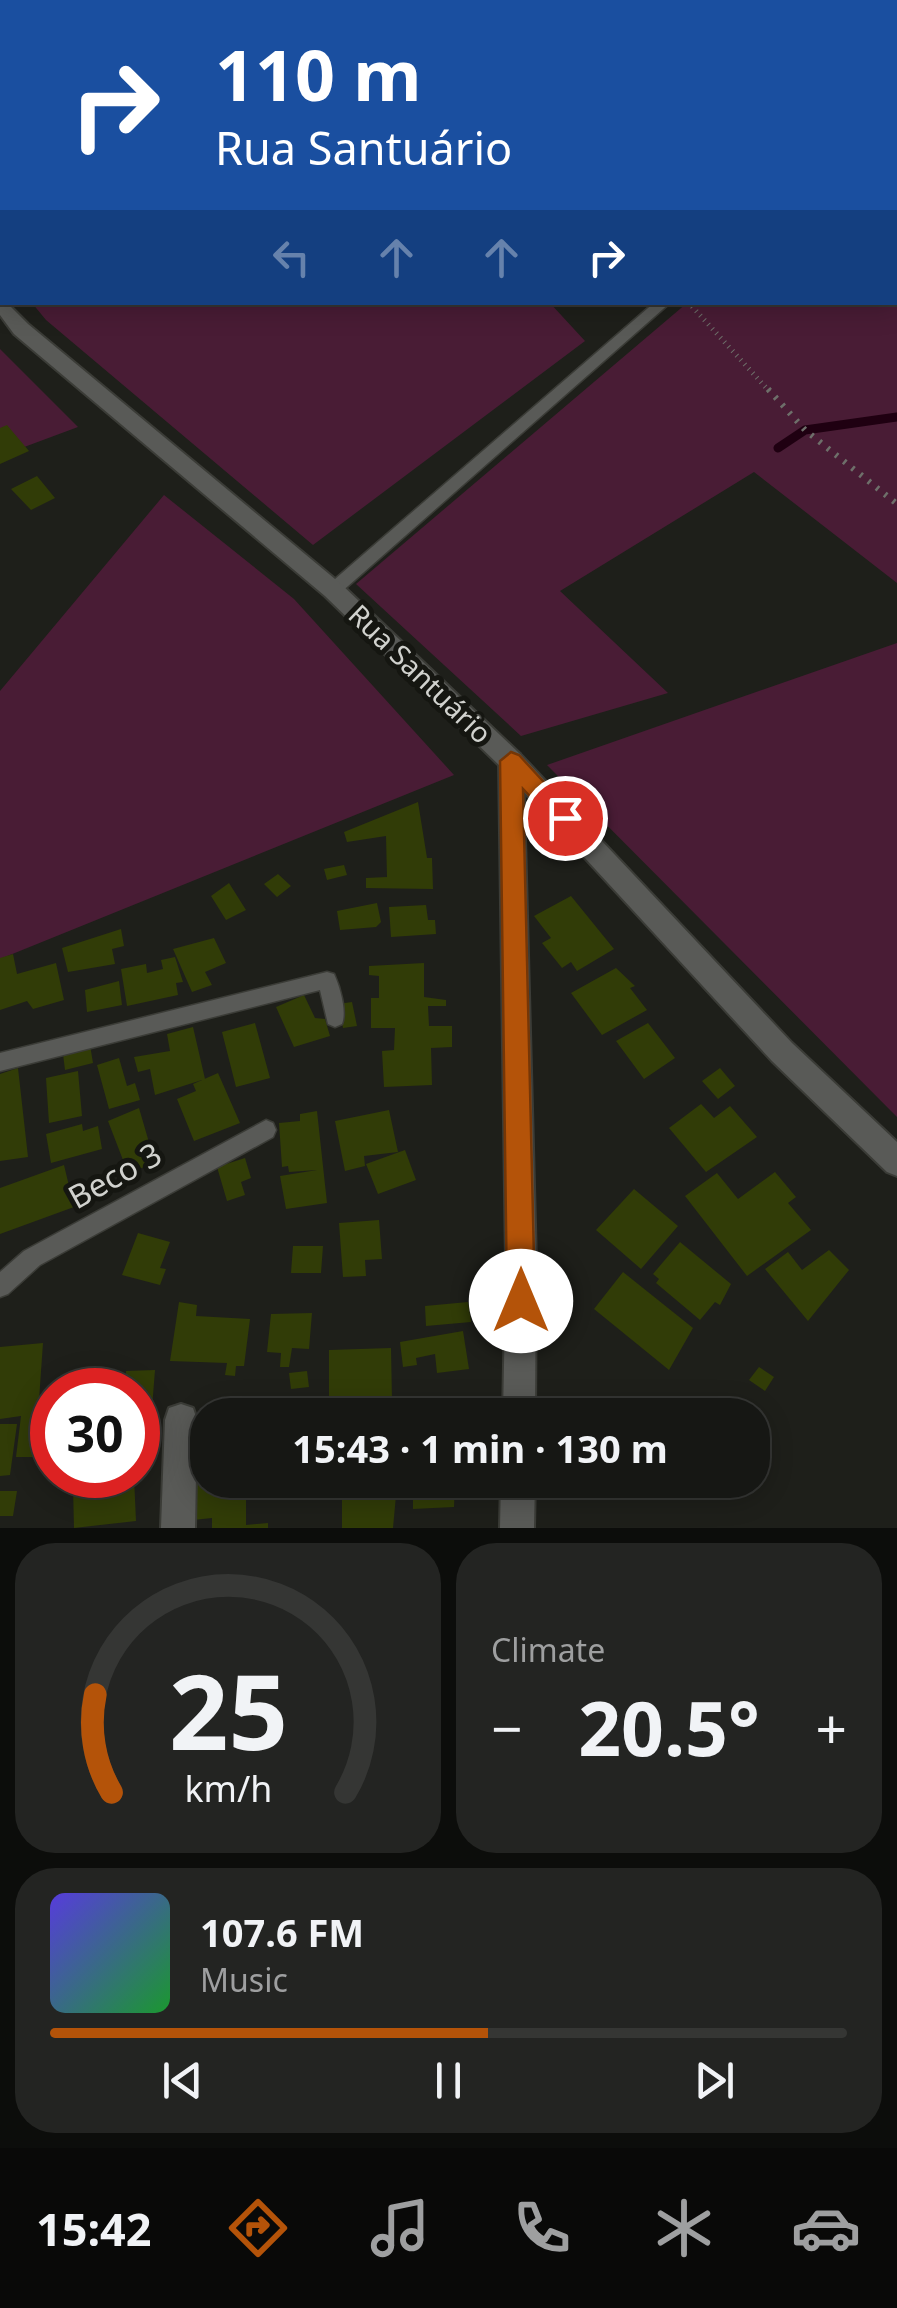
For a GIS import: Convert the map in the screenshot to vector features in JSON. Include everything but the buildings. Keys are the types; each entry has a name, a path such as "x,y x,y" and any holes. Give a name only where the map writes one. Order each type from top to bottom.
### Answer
{"street":[{"name":"Rua Santuário","path":"2,305 21,330 332,590 511,761 782,1052 897,1162"},
{"path":"511,761 521,1263 519,1398"},
{"path":"178,1528 180,1420"},
{"path":"517,1528 518,1498"}],"lane":[{"path":"332,590 661,305"},
{"path":"0,1062 327,980 335,1018"},
{"name":"Beco 3","path":"0,1286 32,1258 266,1130"}],"path":[{"path":"691,305 805,430 897,504"}],"shaded area":[{"path":"34,305 552,305 585,341 313,545 46,320"},
{"path":"685,305 897,305 897,583 754,472 560,591 668,693 521,736 356,584"},
{"path":"0,349 78,427 0,456"},
{"path":"164,495 294,599 454,775 0,959 0,691"},
{"path":"897,643 897,1117 547,765"}],"waterway":[{"path":"778,448 805,430 897,417"}],"route":[{"path":"521,1301 511,761 565,818"}]}
